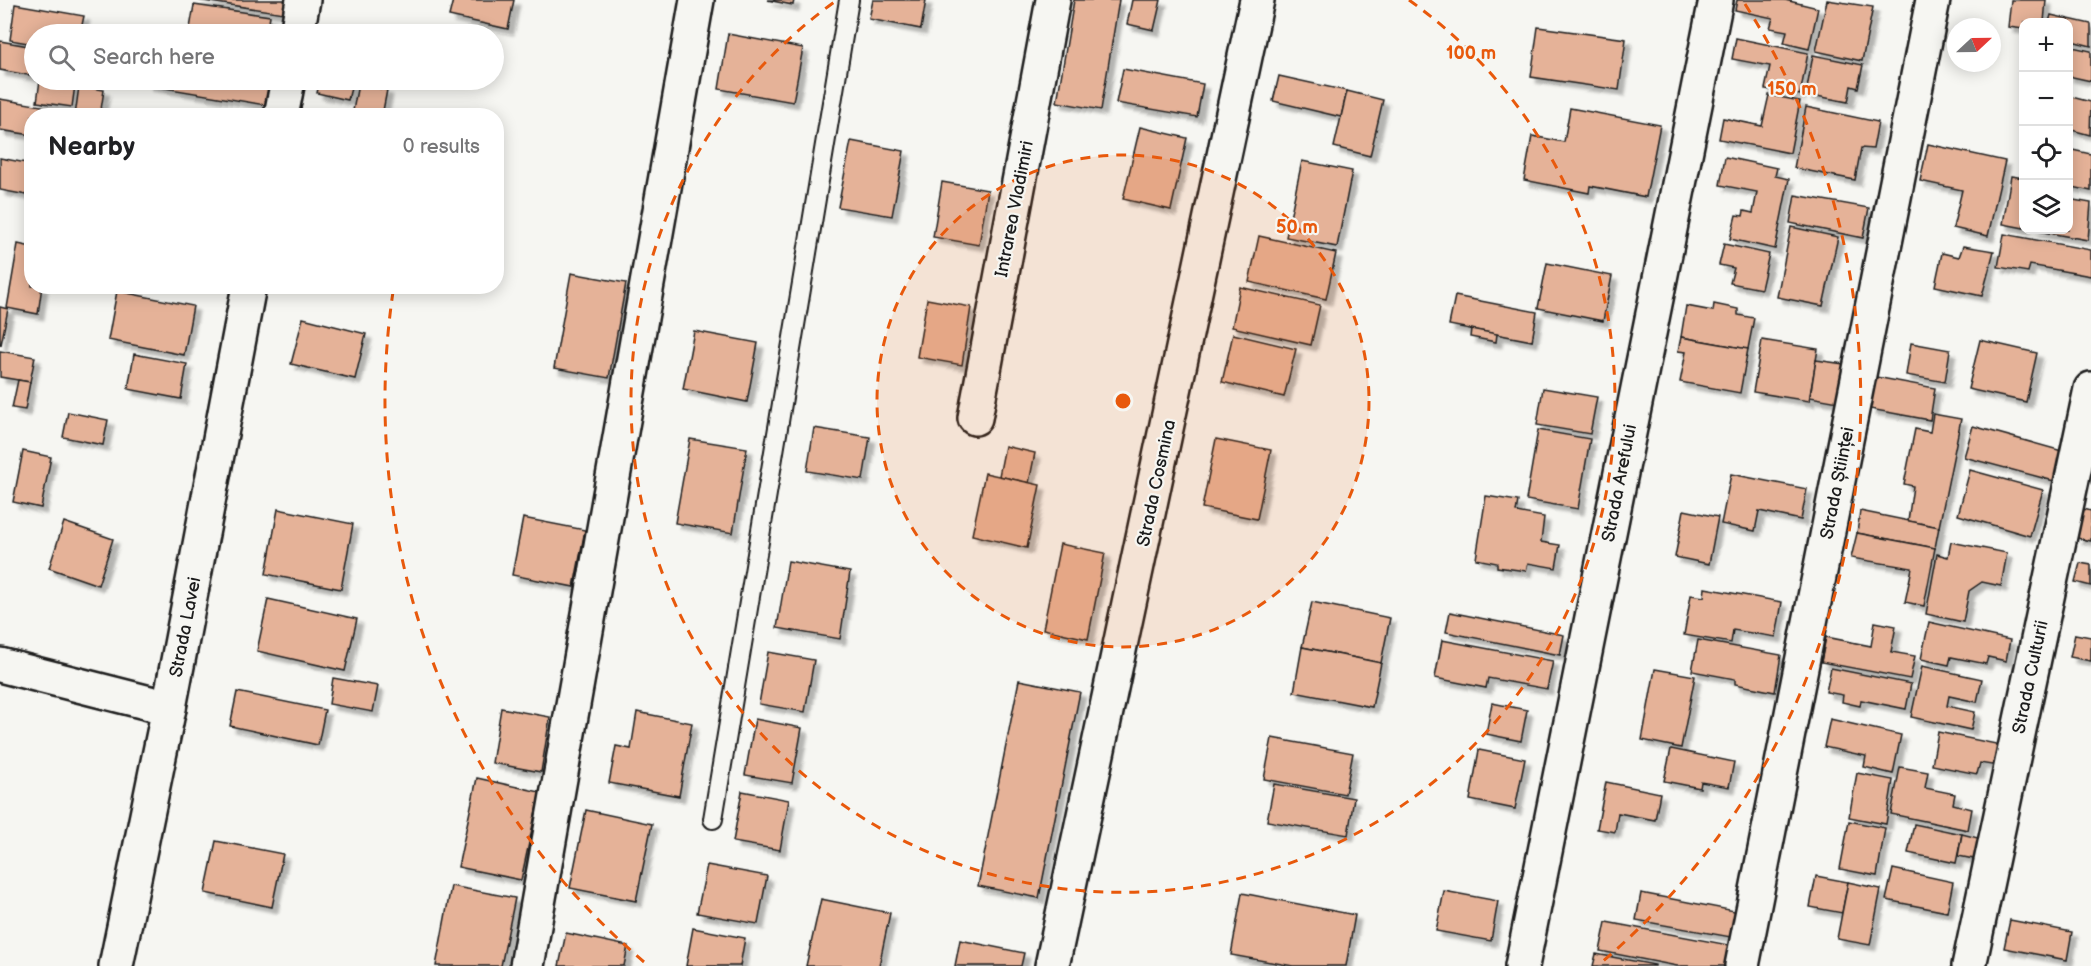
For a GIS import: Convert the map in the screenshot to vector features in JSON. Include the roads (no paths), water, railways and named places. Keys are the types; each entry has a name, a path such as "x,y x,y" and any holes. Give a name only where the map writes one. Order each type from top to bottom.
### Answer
{"street":[{"path":"299,24 303,0"},
{"path":"527,966 698,0"},
{"name":"Intrarea Vladimiri","path":"975,418 1053,0"},
{"name":"Strada Cosmina","path":"1052,966 1257,0"},
{"name":"Strada Arefului","path":"1522,966 1716,0"},
{"name":"Strada Științei","path":"1742,966 1933,0"},
{"path":"283,108 286,90"},
{"name":"Strada Lavei","path":"116,966 169,708 247,294"},
{"name":"Strada Culturii","path":"1969,966 2091,388"},
{"path":"0,665 169,708"}],"lane":[{"path":"713,819 849,0"}]}
